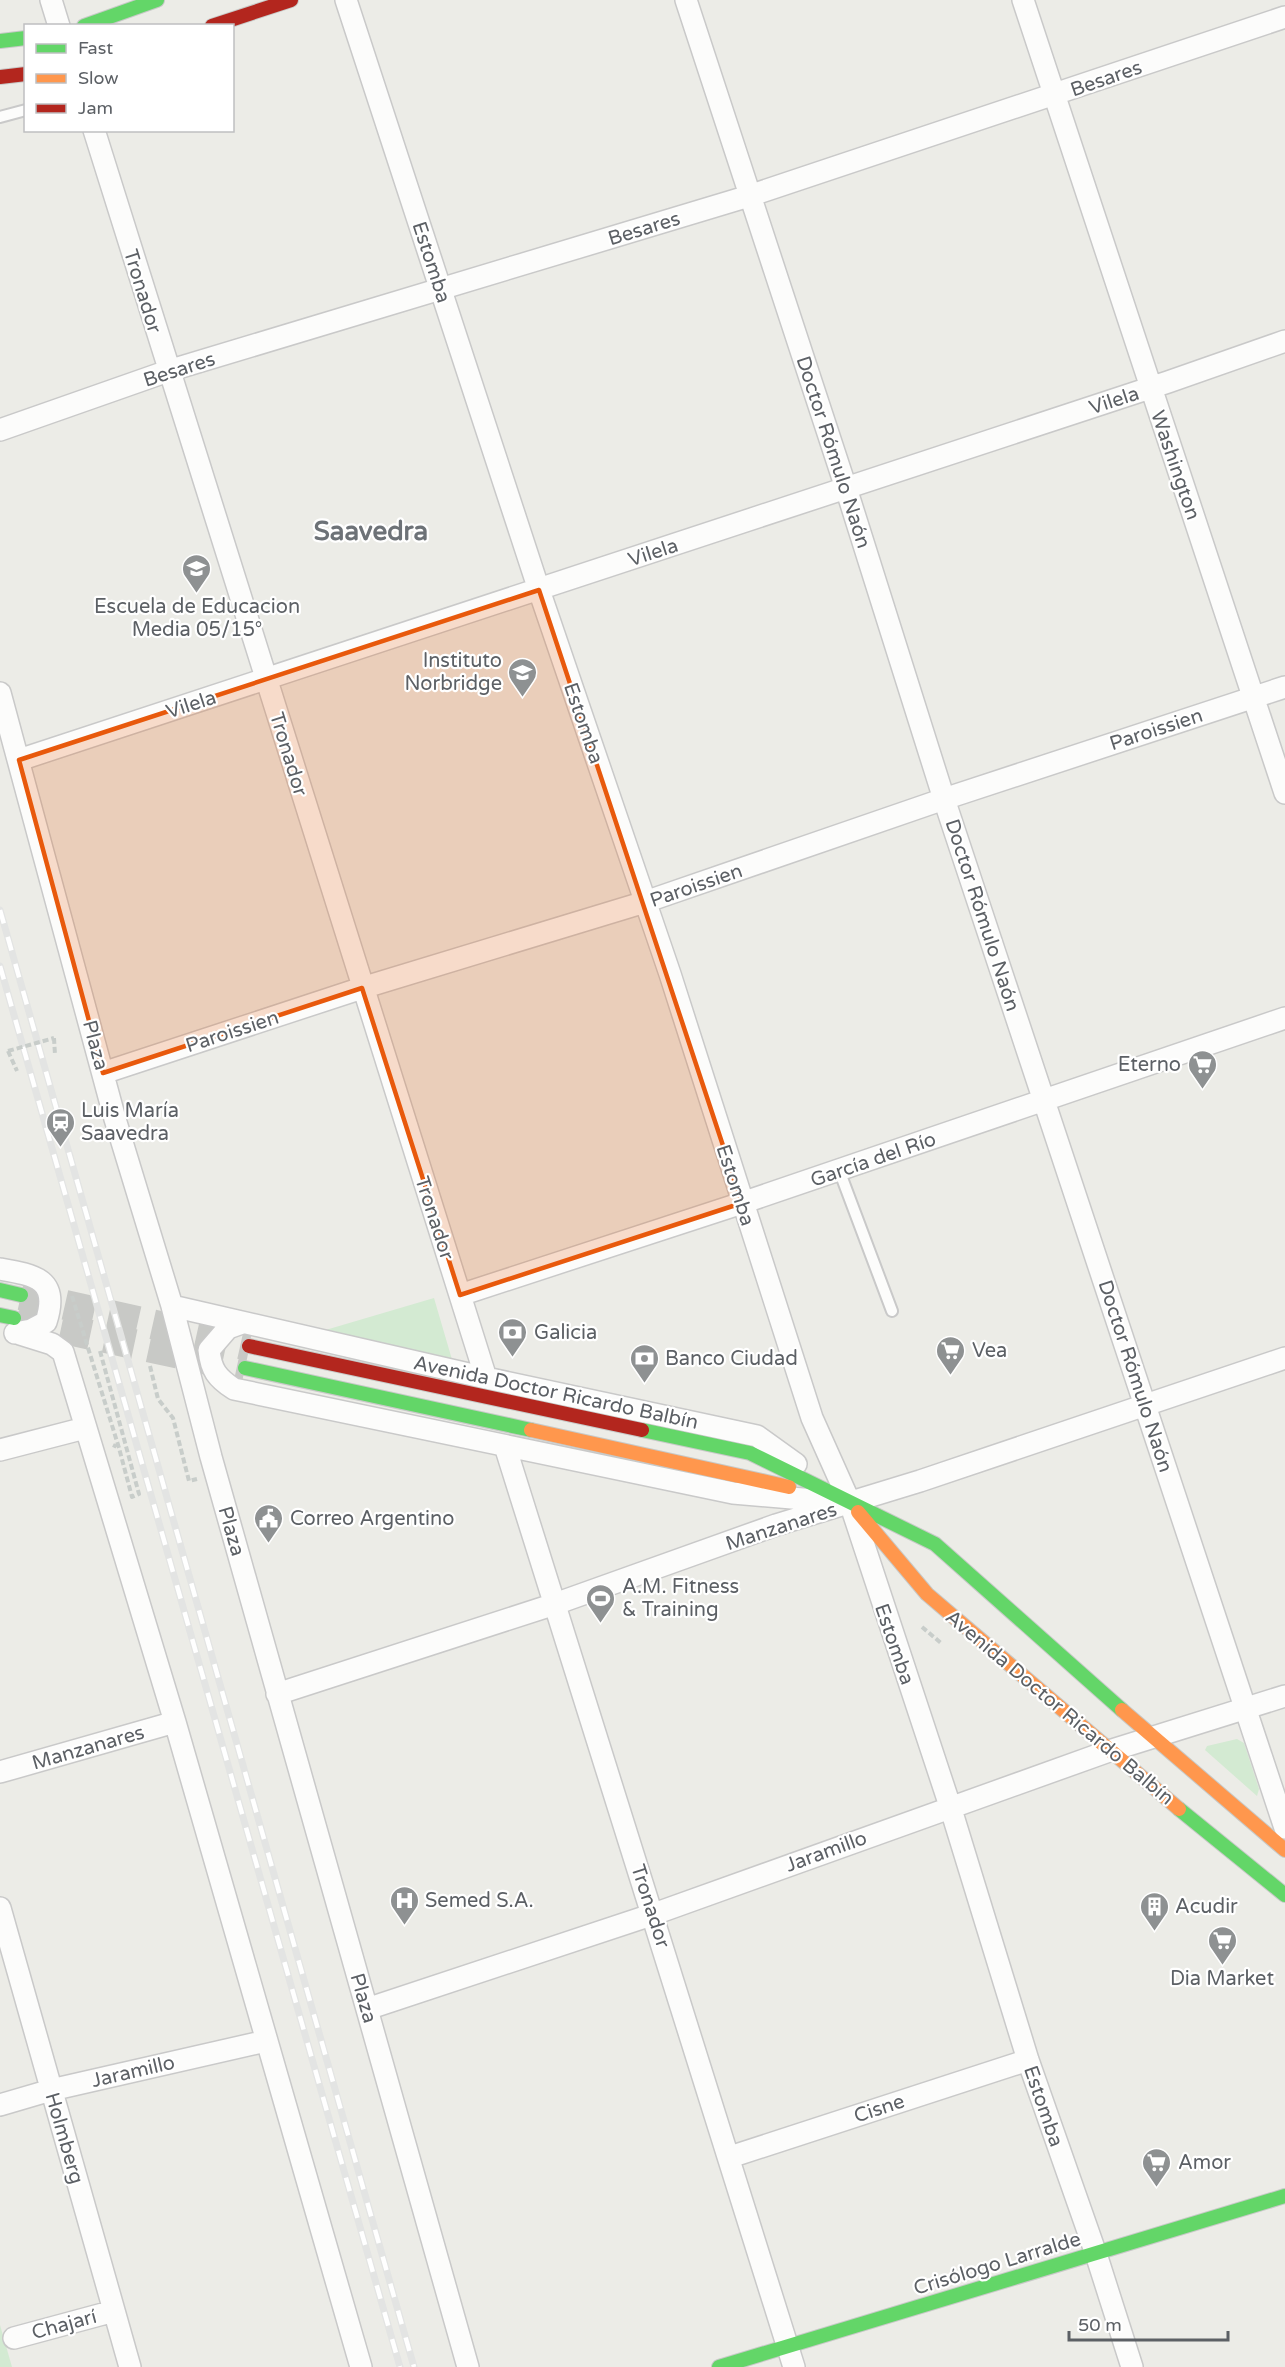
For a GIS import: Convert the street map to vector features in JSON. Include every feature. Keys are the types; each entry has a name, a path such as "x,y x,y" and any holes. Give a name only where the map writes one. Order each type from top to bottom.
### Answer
{"main road":[{"path":"90,24 157,0"},
{"path":"218,24 291,0"},
{"path":"0,41 24,38"},
{"path":"0,77 24,75"},
{"path":"0,1290 21,1295"},
{"path":"249,1346 750,1453 850,1503"},
{"path":"245,1368 741,1474 850,1503"},
{"name":"Avenida Doctor Ricardo Balbín","path":"850,1503 935,1544 1153,1737 1285,1850"},
{"name":"Avenida Doctor Ricardo Balbín","path":"850,1503 927,1594 1109,1750 1285,1895"},
{"name":"Crisólogo Larralde","path":"719,2367 1285,2196"}],"street":[{"path":"51,0 58,24"},
{"name":"Estomba","path":"346,0 539,590 645,902 812,1418 850,1503 951,1806 1028,2060 1096,2254 1132,2367"},
{"name":"Doctor Rómulo Naón","path":"686,0 748,196 846,488 944,799 1285,1828"},
{"name":"Washington","path":"1023,0 1285,793"},
{"name":"Besares","path":"0,430 168,371 748,196 1285,17"},
{"name":"Tronador","path":"95,132 486,1378"},
{"name":"Vilela","path":"19,760 1150,388 1285,341"},
{"name":"Paroissien","path":"104,1074 362,988 645,902 944,799 1285,687"},
{"name":"Plaza","path":"0,693 104,1074 172,1306 277,1694 468,2367"},
{"name":"García del Río","path":"459,1295 742,1203 1285,1018"},
{"path":"0,1269 40,1279 50,1291 50,1309 46,1322 8,1324"},
{"name":"Avenida Doctor Ricardo Balbín","path":"172,1306 486,1378 757,1436 850,1503"},
{"path":"234,1389 220,1380 211,1367 209,1350 228,1328 242,1323"},
{"path":"8,1324 52,1344 63,1352 176,1722 266,2042 362,2367"},
{"name":"Manzanares","path":"277,1694 555,1604 776,1525 850,1503 1285,1358"},
{"path":"202,1418 205,1406 214,1397 234,1389"},
{"name":"Avenida Doctor Ricardo Balbín","path":"234,1389 733,1493 850,1503"},
{"path":"0,1450 85,1428"},
{"name":"Tronador","path":"505,1446 654,1914 794,2367"},
{"name":"Jaramillo","path":"367,2009 654,1914 1109,1750 1285,1696"},
{"name":"Manzanares","path":"0,1772 176,1722"},
{"name":"Holmberg","path":"0,1908 130,2367"},
{"name":"Jaramillo","path":"0,2105 51,2090 266,2042"},
{"name":"Cisne","path":"730,2157 1028,2060"},
{"name":"Chajarí","path":"14,2338 114,2311"}],"lane":[{"path":"0,117 24,111"},
{"path":"839,1170 892,1311"}],"path":[{"path":"17,1071 8,1051 54,1038 55,1055"},
{"path":"100,1351 139,1494 132,1497 119,1448"},
{"path":"150,1366 158,1399 173,1418 189,1481 197,1479 194,1468"}],"highlighted area":[{"path":"539,590 742,1203 460,1295 362,988 103,1073 19,760"}],"green space":[{"path":"434,1298 453,1363 312,1334"},
{"path":"1237,1739 1244,1743 1259,1789 1257,1796 1205,1750 1207,1746"},
{"path":"0,2325 12,2367 0,2367"}],"tunnel":[{"path":"21,1295 249,1346"},
{"path":"17,1319 245,1368"}],"railway":[{"path":"0,910 414,2367"},
{"path":"0,966 400,2367"}],"traffic: fast":[{"path":"90,24 157,0"},
{"path":"0,41 24,38"},
{"path":"0,1290 21,1295"},
{"path":"0,1315 14,1318"},
{"path":"245,1368 531,1430"},
{"path":"642,1430 750,1453 935,1544 1122,1710"},
{"path":"1179,1809 1285,1895"},
{"path":"719,2367 1285,2196"}],"traffic: slow":[{"path":"531,1430 789,1487"},
{"path":"858,1512 927,1594 1179,1809"},
{"path":"1122,1710 1285,1850"}],"traffic: jam":[{"path":"218,24 291,0"},
{"path":"0,77 24,74"},
{"path":"249,1346 642,1430"}],"place":[{"name":"Escuela de Educacion Media 05/15°","path":"197,594"},
{"name":"Instituto Norbridge","path":"523,698"},
{"name":"Eterno","path":"1202,1090"},
{"name":"Luis María Saavedra","path":"60,1148"},
{"name":"Galicia","path":"513,1358"},
{"name":"Vea","path":"951,1376"},
{"name":"Banco Ciudad","path":"644,1384"},
{"name":"Correo Argentino","path":"269,1544"},
{"name":"A.M. Fitness & Training","path":"601,1624"},
{"name":"Semed S.A.","path":"404,1926"},
{"name":"Acudir","path":"1154,1932"},
{"name":"Dia Market","path":"1222,1966"},
{"name":"Amor","path":"1157,2188"}],"district":[{"name":"Saavedra","path":"371,531"}]}
